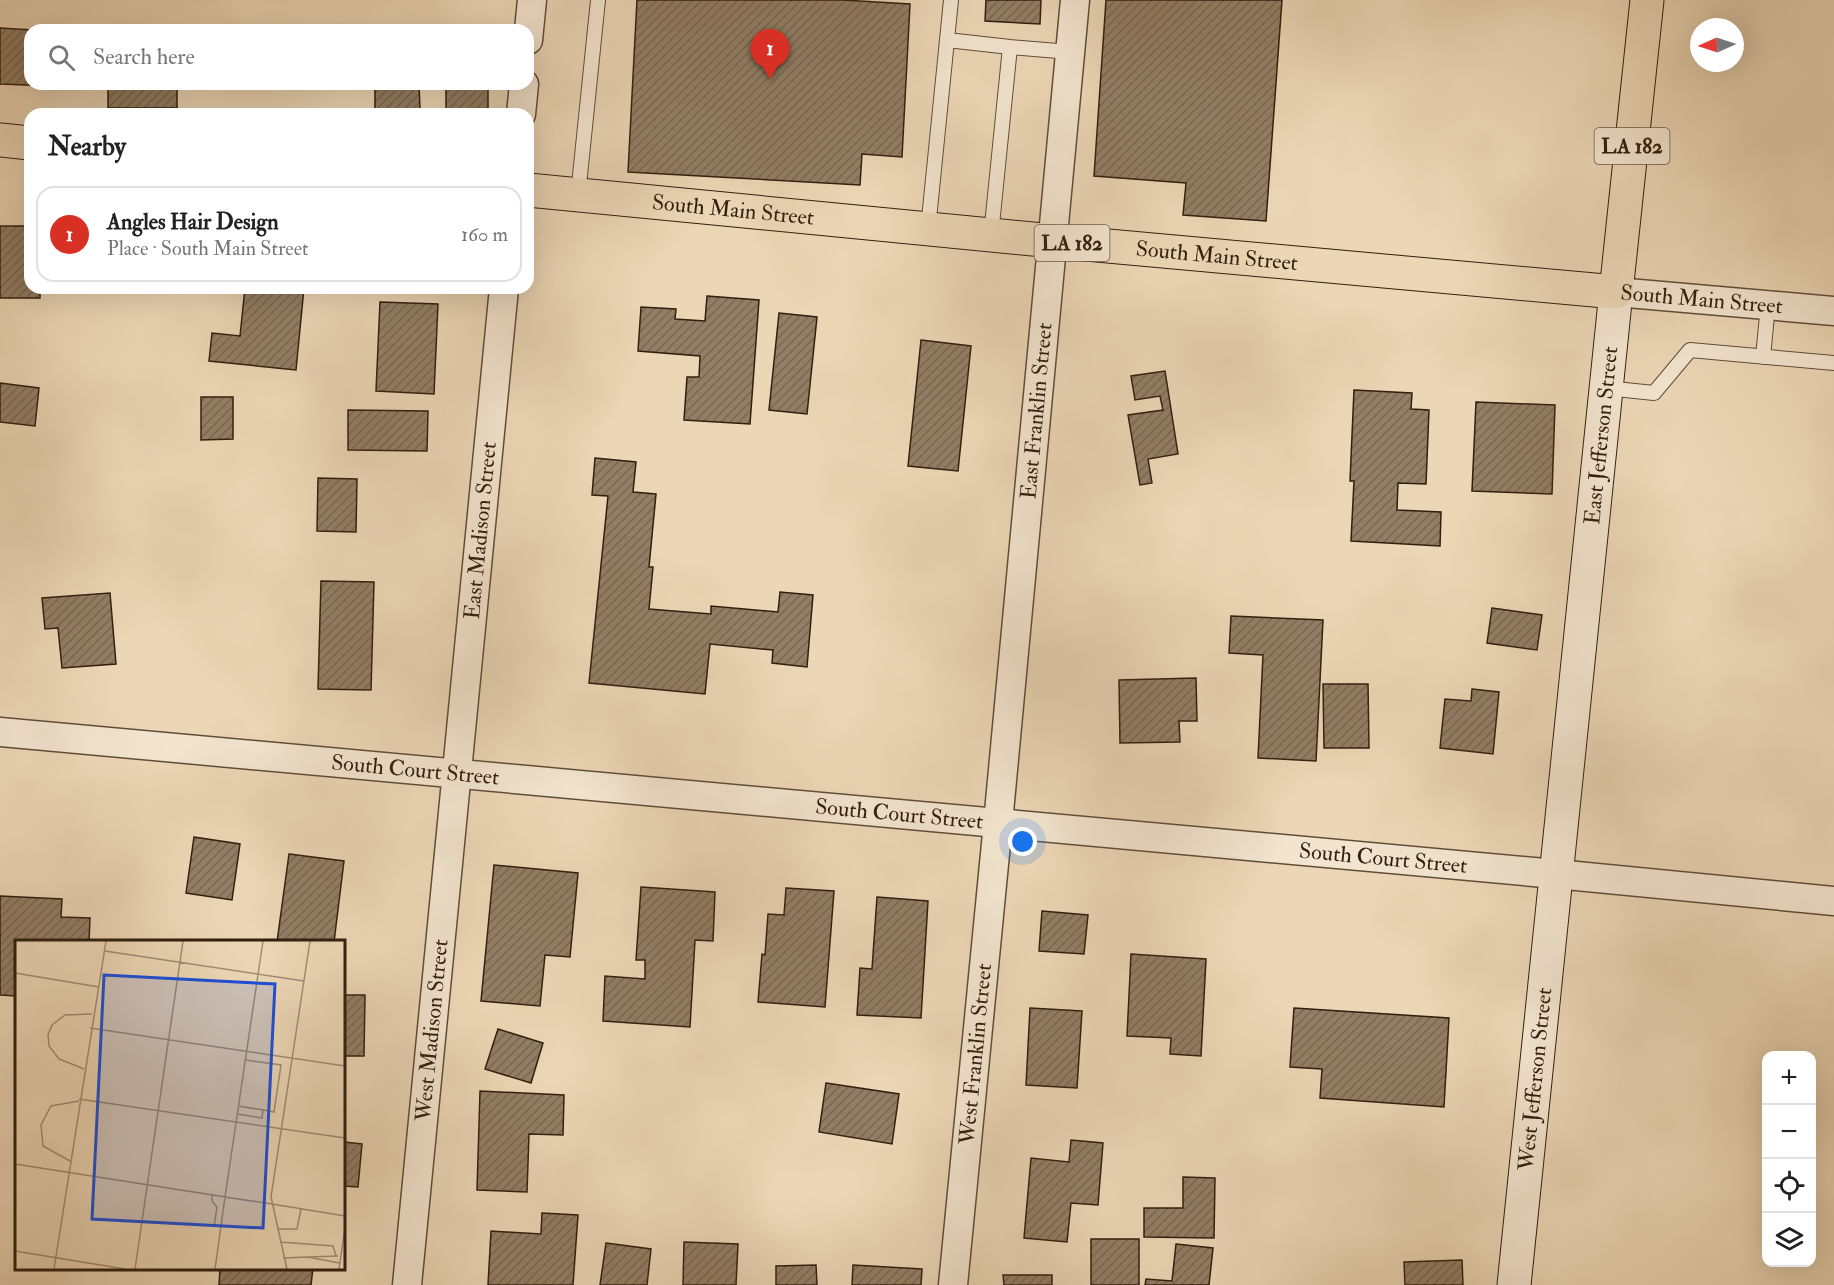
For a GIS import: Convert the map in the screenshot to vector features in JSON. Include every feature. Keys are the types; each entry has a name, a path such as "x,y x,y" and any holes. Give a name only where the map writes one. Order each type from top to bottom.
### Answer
{"main road":[{"name":"East Jefferson Street","path":"1616,292 1647,0"},
{"path":"0,140 24,142"},
{"name":"South Main Street","path":"534,191 1616,292"}],"street":[{"path":"530,24 532,0"},
{"name":"East Franklin Street","path":"999,823 1075,0"},
{"path":"522,108 523,90"},
{"name":"South Main Street","path":"1616,292 1834,311"},
{"name":"East Jefferson Street","path":"1556,874 1616,292"},
{"name":"East Madison Street","path":"457,774 503,294"},
{"name":"South Court Street","path":"0,732 1834,901"},
{"name":"West Madison Street","path":"407,1285 457,774"},
{"name":"West Franklin Street","path":"953,1285 999,823"},
{"name":"West Jefferson Street","path":"1514,1285 1556,874"}],"lane":[{"path":"578,195 598,0"},
{"path":"928,229 951,0"},
{"path":"947,40 1070,52"},
{"path":"991,235 1010,47"},
{"path":"1762,357 1768,305"},
{"path":"1606,388 1654,393 1690,350 1834,363"}],"building":[{"path":"637,0 843,0 910,4 902,157 862,154 860,185 628,172"},
{"path":"986,0 1041,0 1040,24 985,21"},
{"path":"1106,0 1282,0 1266,221 1183,215 1186,183 1094,176"},
{"path":"0,28 24,29 24,85 0,84"},
{"path":"108,90 177,90 177,108 108,108"},
{"path":"375,90 419,90 420,108 375,108"},
{"path":"446,90 488,90 488,108 446,108"},
{"path":"0,226 24,226 24,294 40,294 40,298 0,298"},
{"path":"244,294 303,294 296,370 209,361 212,333 240,336"},
{"path":"707,296 759,300 750,424 684,420 687,377 699,377 700,356 638,351 641,307 676,309 675,319 705,321"},
{"path":"380,302 438,304 434,394 376,391"},
{"path":"779,313 817,317 807,414 769,410"},
{"path":"921,340 971,346 958,471 908,466"},
{"path":"1165,371 1178,454 1148,459 1152,483 1140,485 1128,415 1163,410 1160,396 1135,400 1131,376"},
{"path":"0,383 39,388 35,426 0,422"},
{"path":"1354,390 1412,393 1411,409 1429,410 1426,484 1398,483 1397,510 1441,512 1440,546 1351,541 1354,481 1350,481"},
{"path":"201,397 233,397 233,439 201,440"},
{"path":"1476,402 1555,405 1552,494 1472,491"},
{"path":"348,410 428,411 427,451 348,450"},
{"path":"595,458 636,462 633,492 656,494 649,567 653,567 649,609 711,614 711,606 778,612 780,592 813,595 807,667 772,663 773,650 710,644 705,694 589,683 608,496 592,495"},
{"path":"318,478 357,479 356,532 317,531"},
{"path":"321,581 374,582 371,690 318,689"},
{"path":"110,593 116,664 62,668 58,628 45,629 42,598"},
{"path":"1492,608 1542,615 1537,650 1487,643"},
{"path":"1231,616 1323,620 1316,761 1258,758 1263,655 1229,653"},
{"path":"1196,678 1197,721 1179,721 1180,742 1120,743 1119,680"},
{"path":"1323,684 1368,684 1369,748 1324,748"},
{"path":"1472,689 1499,692 1493,754 1440,748 1445,699 1471,701"},
{"path":"194,837 240,844 232,900 186,893"},
{"path":"289,854 344,861 334,940 277,940"},
{"path":"494,865 578,873 570,957 545,955 540,1006 481,1001"},
{"path":"641,887 715,892 713,941 695,940 690,1027 603,1021 605,976 645,979 645,960 636,960"},
{"path":"786,888 834,891 825,1007 758,1002 768,914 784,915"},
{"path":"0,896 62,899 61,917 90,918 89,940 15,940 15,996 0,995"},
{"path":"877,897 928,901 921,1018 857,1015 860,968 872,969"},
{"path":"1042,911 1088,915 1084,954 1039,951"},
{"path":"1131,954 1206,959 1201,1056 1170,1054 1171,1038 1127,1036"},
{"path":"345,995 365,995 364,1056 345,1056"},
{"path":"1030,1008 1082,1011 1077,1088 1026,1085"},
{"path":"1294,1008 1449,1018 1444,1107 1320,1098 1322,1069 1290,1067"},
{"path":"498,1029 543,1043 531,1083 485,1069"},
{"path":"826,1083 899,1094 892,1144 819,1132"},
{"path":"480,1091 564,1095 563,1135 529,1134 527,1192 477,1190"},
{"path":"1071,1140 1103,1143 1098,1205 1071,1203 1067,1242 1024,1238 1031,1158 1069,1162"},
{"path":"345,1142 362,1144 358,1187 345,1186"},
{"path":"1183,1177 1215,1178 1214,1238 1144,1237 1144,1208 1183,1208"},
{"path":"542,1213 578,1215 573,1285 488,1285 491,1231 541,1234"},
{"path":"1091,1239 1139,1239 1139,1285 1091,1285"},
{"path":"684,1242 738,1244 736,1285 683,1285"},
{"path":"606,1243 651,1249 647,1285 600,1285"},
{"path":"1176,1244 1213,1248 1209,1285 1145,1285 1146,1279 1172,1281"},
{"path":"1462,1260 1463,1285 1405,1285 1404,1262"},
{"path":"816,1265 817,1285 776,1285 776,1266"},
{"path":"853,1265 922,1269 921,1285 852,1285"},
{"path":"220,1270 313,1270 311,1285 219,1285"},
{"path":"1003,1275 1052,1275 1052,1285 1004,1285"}],"place":[{"name":"Angles Hair Design","path":"770,79"}]}
